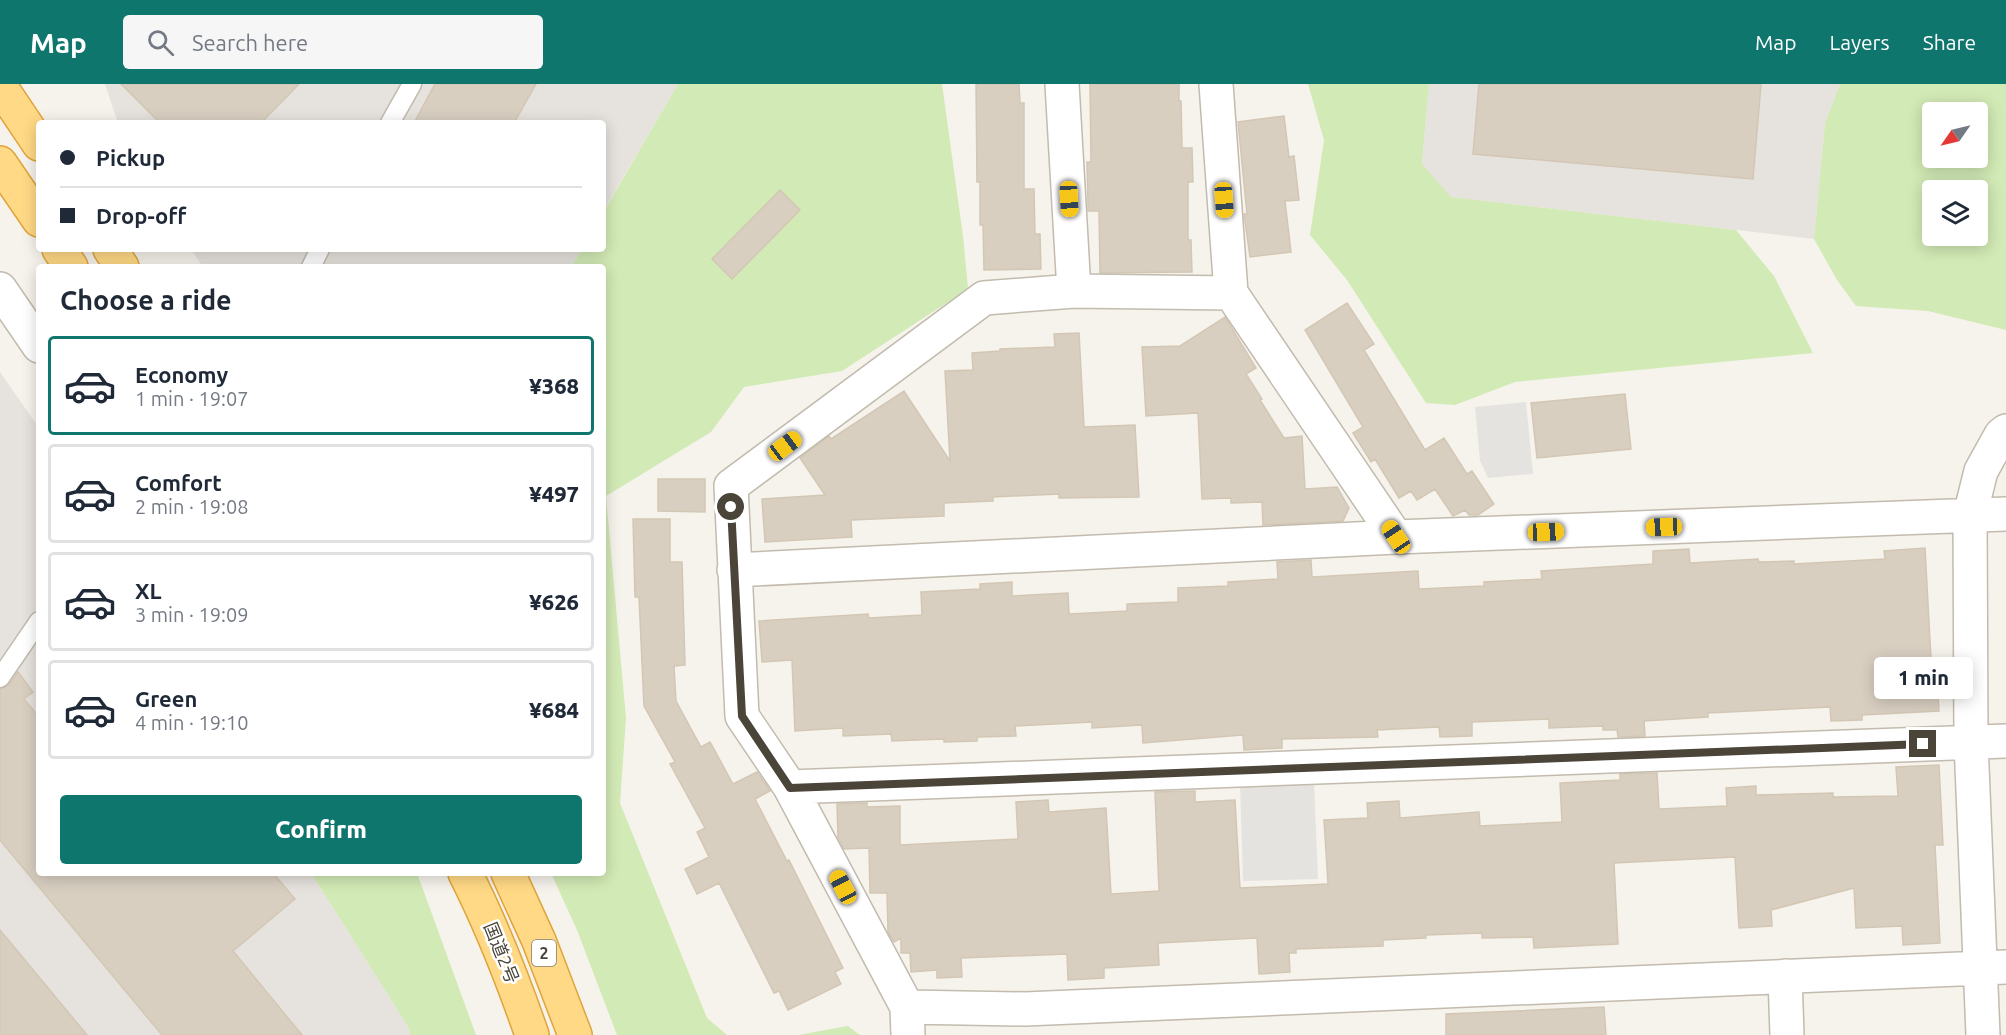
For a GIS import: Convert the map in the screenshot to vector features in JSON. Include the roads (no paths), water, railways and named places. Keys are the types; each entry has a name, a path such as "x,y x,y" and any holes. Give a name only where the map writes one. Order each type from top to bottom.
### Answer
{"highway":[{"path":"0,86 36,140"},
{"path":"0,163 36,216"},
{"name":"国道2号","path":"466,876 509,970 532,1035"},
{"name":"2","path":"509,876 539,941 576,1035"},
{"path":"509,970 527,1035"}],"street":[{"path":"1062,84 1074,291"},
{"path":"1216,84 1232,293 1396,537"},
{"path":"0,289 36,342"},
{"path":"1232,293 1074,291 984,298 730,486 742,716 790,788 908,1021 1026,1022 1785,976 1994,967"},
{"path":"1983,1035 1994,967 1971,742 1970,515 1981,471 2001,435 2006,431"},
{"path":"734,570 1396,537 2006,514"},
{"path":"790,788 2006,741"},
{"path":"1785,976 1787,1035"}],"lane":[{"path":"392,120 412,84"},
{"path":"0,678 36,625"}]}
